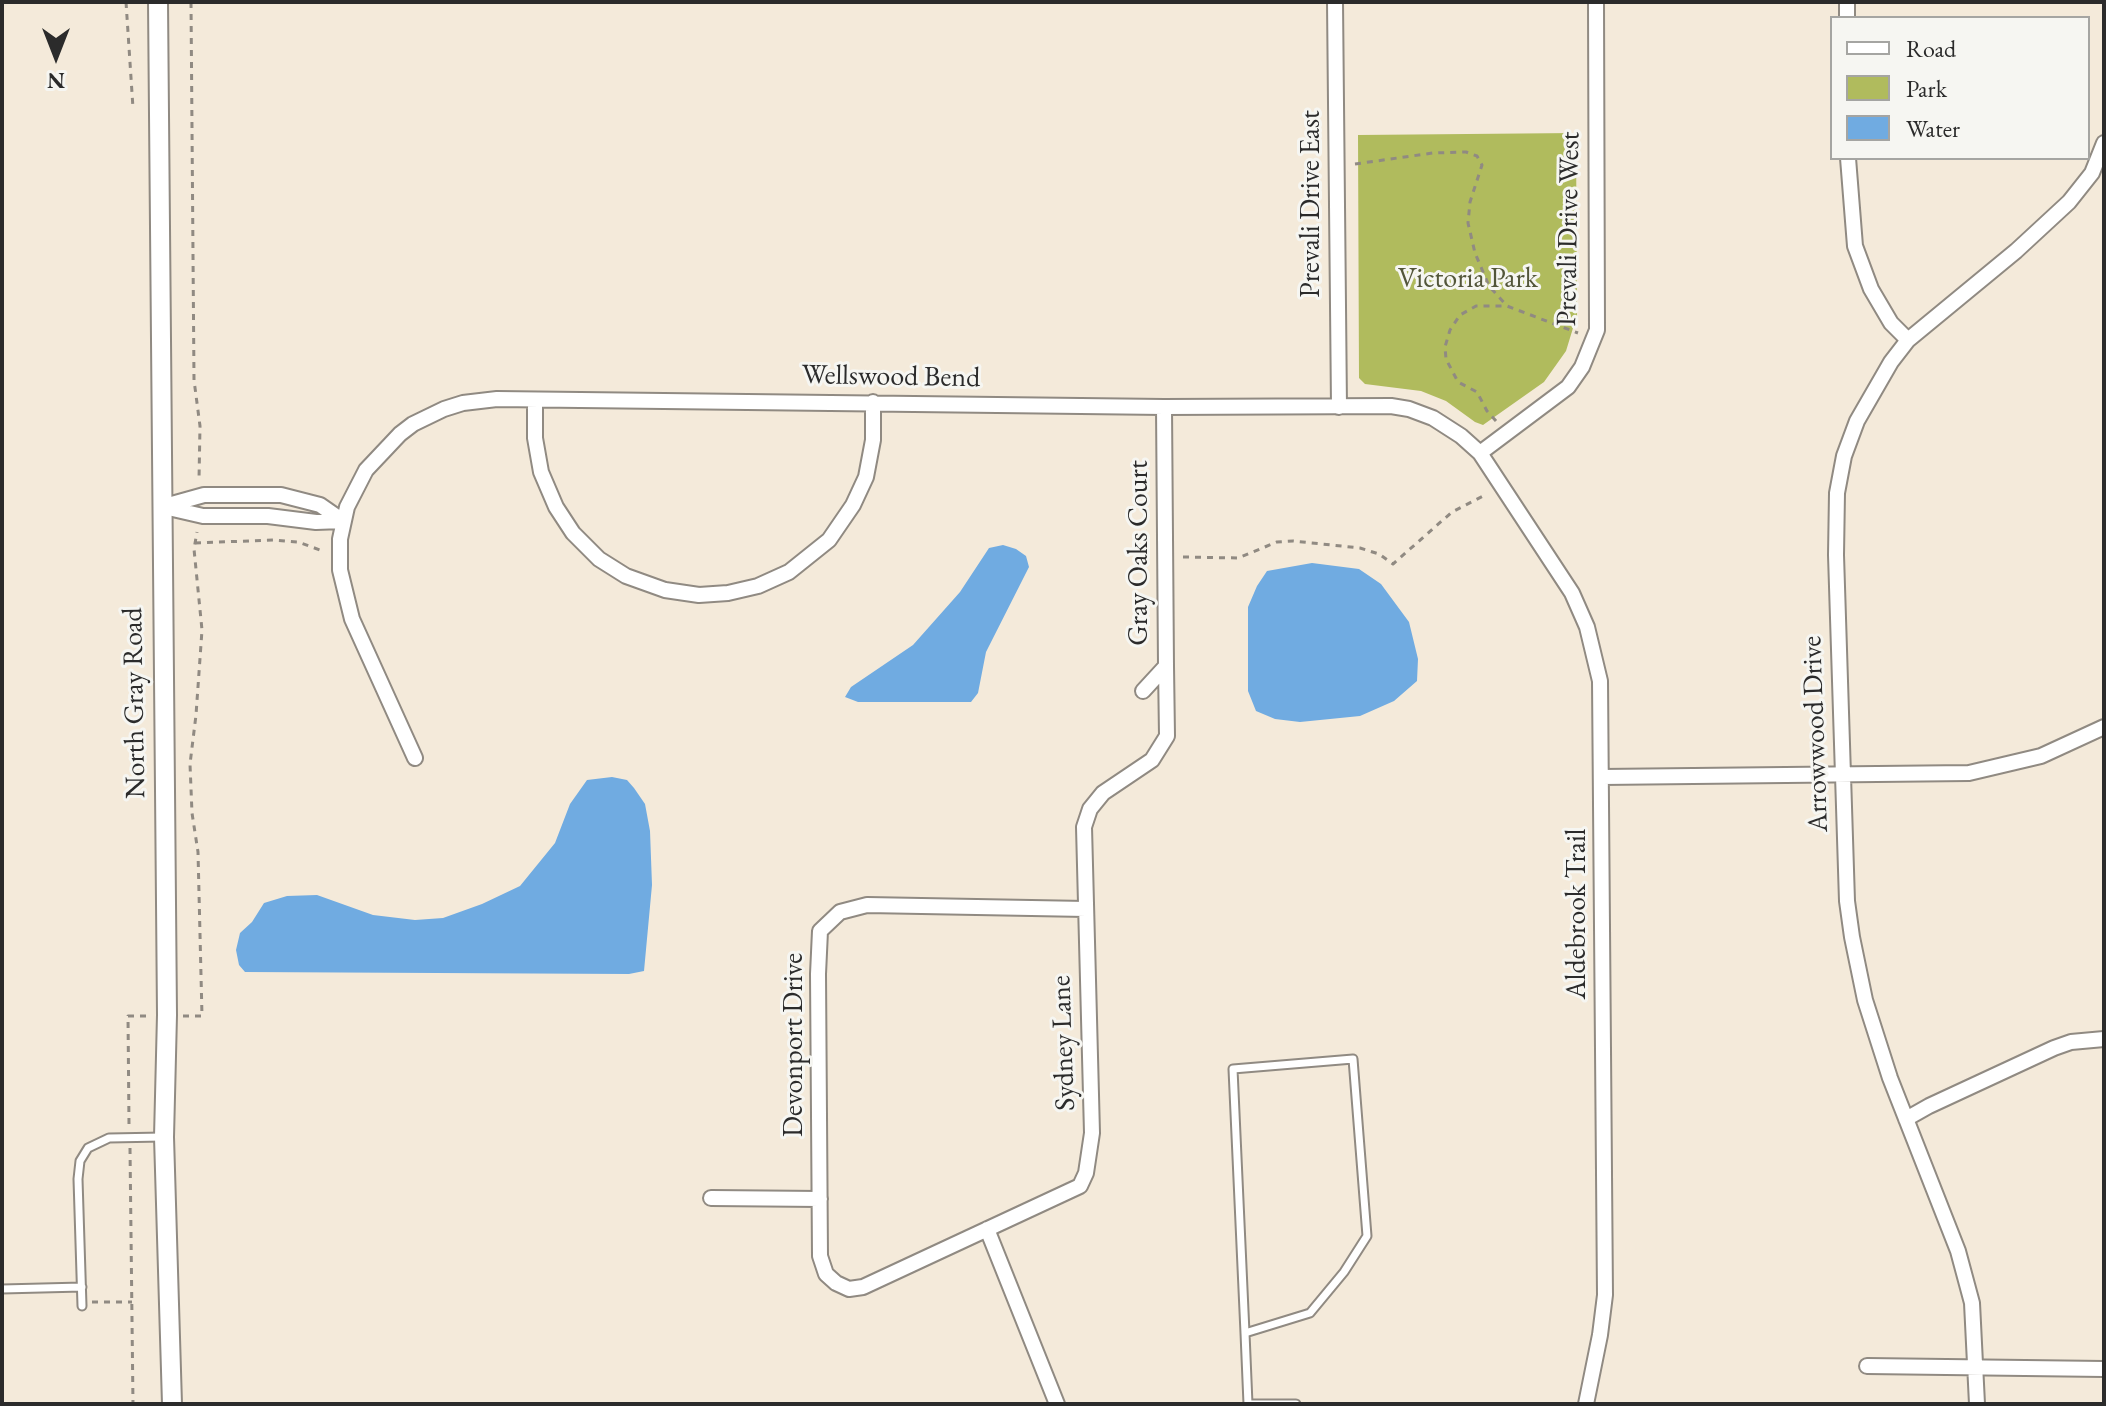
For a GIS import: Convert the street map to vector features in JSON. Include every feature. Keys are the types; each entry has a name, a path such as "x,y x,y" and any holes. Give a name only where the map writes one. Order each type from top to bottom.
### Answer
{"street":[{"name":"North Gray Road","path":"158,2 167,1015 164,1137 172,1404"},
{"name":"Prevali Drive East","path":"1335,2 1339,407"},
{"name":"Prevali Drive West","path":"1480,453 1568,387 1582,367 1597,330 1596,2"},
{"name":"Arrowwood Drive","path":"1977,1404 1972,1303 1958,1251 1890,1078 1865,1000 1852,937 1847,901 1836,555 1837,493 1844,456 1857,421 1878,382 1908,340 2016,251 2069,202 2092,173 2104,143"},
{"path":"1848,160 1855,246 1871,289 1891,323 1908,340"},
{"name":"Wellswood Bend","path":"343,521 366,470 388,444 413,424 463,403 497,399 1164,407 1391,406 1423,413 1461,436 1480,453"},
{"path":"535,400 535,438 541,472 556,507 573,533 599,559 626,576 665,590 699,595 758,586 789,572 829,540 853,505 866,477 873,440 873,402"},
{"name":"Gray Oaks Court","path":"1143,691 1166,666 1164,407"},
{"name":"Aldebrook Trail","path":"1480,453 1572,593 1587,627 1600,681 1605,1295 1586,1404"},
{"path":"161,507 199,496 281,495 320,505 343,521"},
{"path":"161,507 198,515 343,521"},
{"path":"343,521 340,570 346,602 415,758"},
{"name":"Sydney Lane","path":"836,1283 849,1289 863,1287 1080,1186 1086,1173 1092,1133 1084,827 1090,809 1103,793 1152,760 1167,736 1166,666"},
{"path":"1602,777 1941,775 1988,770 2041,756 2104,727"},
{"name":"Devonport Drive","path":"836,1283 826,1274 820,1256 820,931 840,912 867,905 1086,909"},
{"path":"1906,1119 2054,1048 2071,1042 2104,1039"},
{"path":"711,1198 820,1199"},
{"path":"987,1229 1057,1404"},
{"path":"1867,1366 2104,1369"}],"lane":[{"path":"1245,1333 1310,1313 1344,1272 1367,1236 1353,1059 1233,1069 1248,1404 1296,1404"},
{"path":"82,1304 80,1161 88,1148 109,1138 164,1137"},
{"path":"2,1289 82,1287"}],"path":[{"path":"126,2 133,108"},
{"path":"191,2 194,380 200,426 199,496"},
{"path":"1355,164 1433,153 1466,152 1477,156 1482,165 1470,202 1469,230 1489,286 1507,306"},
{"path":"1496,421 1477,392 1458,382 1446,359 1445,347 1450,330 1460,315 1476,306 1507,306 1578,333"},
{"path":"1183,557 1238,558 1277,542 1293,541 1360,548 1379,554 1393,564 1452,512 1485,495"},
{"path":"198,515 195,543 202,630 190,764 192,813 198,852 202,1016"},
{"path":"195,543 273,540 298,542 320,550"},
{"path":"128,1016 133,1404"},
{"path":"82,1304 132,1302"}],"green space":[{"name":"Victoria Park","path":"1576,133 1577,315 1566,351 1544,382 1483,425 1446,401 1421,391 1365,384 1359,378 1358,135"}],"water":[{"path":"1003,545 1026,556 1029,567 986,652 978,693 971,702 858,702 845,697 851,687 913,645 960,592 989,548"},
{"path":"1312,563 1359,569 1381,584 1409,622 1418,659 1417,681 1394,701 1360,716 1300,722 1275,719 1256,711 1248,691 1248,607 1267,571"},
{"path":"612,777 627,780 634,788 645,804 650,831 652,885 644,971 629,974 245,972 239,965 236,950 240,933 252,922 264,903 287,896 317,895 373,915 415,920 443,918 520,886 555,843 570,804 587,780"}]}
